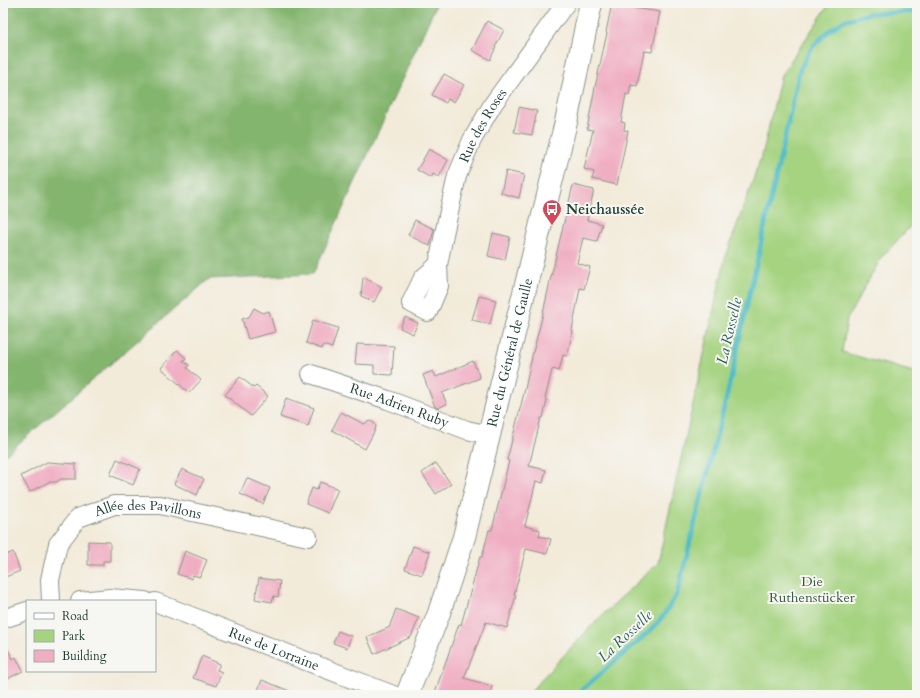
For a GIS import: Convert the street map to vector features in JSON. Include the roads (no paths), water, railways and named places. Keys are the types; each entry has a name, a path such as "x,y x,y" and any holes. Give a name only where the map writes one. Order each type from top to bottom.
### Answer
{"main road":[{"name":"Rue du Général de Gaulle","path":"407,695 439,613 464,537 566,122 591,3"}],"street":[{"name":"Rue des Roses","path":"438,265 457,176 472,140 493,104 566,3"},
{"name":"Rue Adrien Ruby","path":"311,374 388,400 467,430 489,435"},
{"name":"Allée des Pavillons","path":"50,600 50,580 58,544 78,518 114,505 160,505 308,537"},
{"path":"90,600 110,598 133,600"},
{"name":"Rue de Lorraine","path":"156,602 393,695"},
{"path":"3,619 26,611"}],"waterway":[{"name":"La Rosselle","path":"576,695 651,630 664,615 677,594 727,395 800,69 812,47 830,30 845,20 871,13 917,12"}],"place":[{"name":"Neichaussée","path":"552,226"}],"park label":[{"name":"Die Ruthenstücker","path":"812,590"}]}
